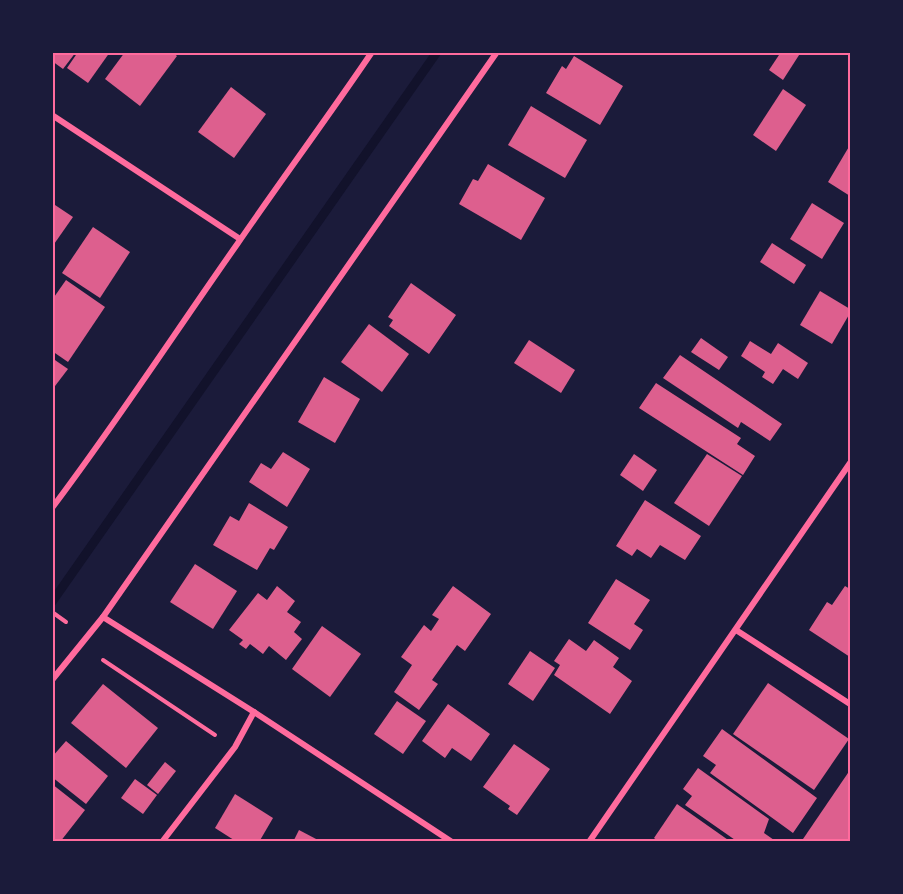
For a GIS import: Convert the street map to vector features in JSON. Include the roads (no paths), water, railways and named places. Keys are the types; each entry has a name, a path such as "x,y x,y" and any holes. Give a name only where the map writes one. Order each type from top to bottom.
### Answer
{"street":[{"path":"52,508 82,469 372,52"},
{"path":"52,680 103,617 497,52"},
{"path":"52,115 240,239"},
{"path":"589,842 850,464"},
{"path":"103,617 254,712 452,842"},
{"path":"736,630 850,704"},
{"path":"162,842 235,747 254,712"}],"waterway":[{"path":"52,602 437,52"}]}
